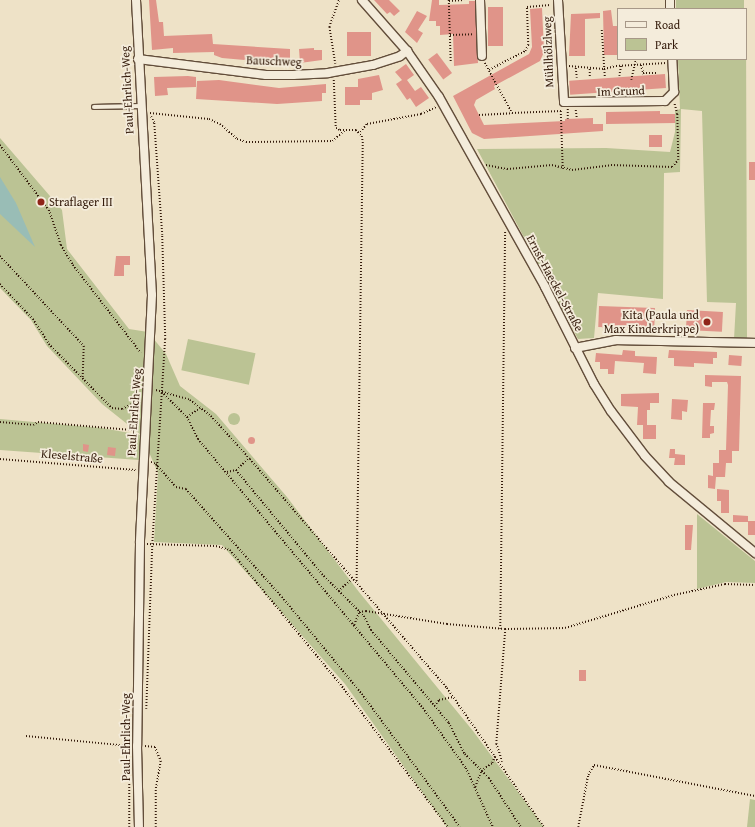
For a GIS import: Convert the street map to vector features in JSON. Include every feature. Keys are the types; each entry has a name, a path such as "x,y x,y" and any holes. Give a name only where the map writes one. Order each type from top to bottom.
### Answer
{"street":[{"name":"Paul-Ehrlich-Weg","path":"136,0 152,295 150,358 142,470 140,544 141,746 139,827"},
{"name":"Ernst-Haeckel-Straße","path":"362,0 407,51 439,97 545,287 575,348 611,411 645,456 698,508 755,553"},
{"path":"480,0 482,56"},
{"name":"Mühlhölzlweg","path":"558,2 561,66 569,103"},
{"name":"Bauschweg","path":"138,59 266,75 335,72 373,65 400,56 407,51"},
{"path":"672,61 673,95"},
{"name":"Im Grund","path":"569,103 665,101 673,95"},
{"path":"575,348 616,340 755,343"}],"lane":[{"path":"94,107 143,110"}],"path":[{"path":"339,0 329,27 335,72 336,128 360,132"},
{"path":"451,62 449,0 464,0"},
{"path":"489,70 525,51 528,45 526,7 558,2"},
{"path":"602,30 605,77"},
{"path":"450,35 482,34"},
{"path":"482,56 512,113"},
{"path":"631,80 636,60"},
{"path":"561,66 604,69 672,61"},
{"path":"640,65 644,74 657,73"},
{"path":"618,76 621,66"},
{"path":"576,68 576,78"},
{"path":"590,69 590,77"},
{"path":"475,160 491,167 507,169 552,165 563,169 582,170 622,165 672,167 678,160 677,114 673,95"},
{"path":"569,103 577,118"},
{"path":"568,119 569,103"},
{"path":"360,132 367,124 421,114 441,104"},
{"path":"143,110 209,119 220,124 237,139 246,142 332,141 345,130"},
{"path":"143,110 154,123 164,285 165,339 156,464 146,715"},
{"path":"479,115 561,111 563,169"},
{"path":"357,584 363,295 363,142 360,132"},
{"path":"0,144 49,210 61,245 73,265 131,338 135,347 150,358"},
{"path":"500,629 505,231"},
{"path":"0,256 84,346 83,379"},
{"path":"0,284 33,319 49,344 112,408 122,409 134,405 148,391 161,390 184,397 200,408 249,458 453,697 502,764 544,827"},
{"path":"161,390 187,417 198,438 423,708 466,768 493,827"},
{"path":"187,417 200,408"},
{"path":"0,422 33,425 38,422 132,430 139,423"},
{"path":"227,472 236,470 249,458"},
{"name":"Kleselstraße","path":"0,459 142,470"},
{"path":"143,460 156,464 176,487 186,489 282,597 362,694 460,827"},
{"path":"236,470 338,591 359,612 449,723 466,754 481,771 521,827"},
{"path":"140,544 216,546 230,550 344,689 448,827"},
{"path":"338,591 352,578"},
{"path":"359,612 504,630 565,628 674,595 725,584 755,585"},
{"path":"354,626 359,612"},
{"path":"502,764 496,744 504,630"},
{"path":"434,706 439,700 453,697"},
{"path":"26,736 130,746 130,753"},
{"path":"141,746 145,738"},
{"path":"141,746 145,753"},
{"path":"141,746 155,747 161,761 156,790 156,827"},
{"path":"475,787 481,771 492,763 496,756"},
{"path":"578,827 588,775 594,765 755,796"},
{"path":"129,774 129,827"}],"green space":[{"path":"676,0 744,0 744,8 676,8"},
{"path":"678,60 746,60 747,339 734,339 736,303 707,302 702,111 681,109 680,172 664,173 663,299 598,293 594,338 578,339 477,149 606,148 670,152 675,132 675,111 680,109"},
{"path":"0,138 62,210 67,249 129,329 148,332 166,354 180,386 216,414 287,497 359,592 473,731 544,827 447,827 345,684 222,545 154,542 158,473 142,436 139,460 0,450 0,419 102,428 141,435 102,404 47,346 31,320 0,288"},
{"path":"188,339 255,353 249,385 181,370"},
{"path":"232,413 236,413 240,419 236,425 232,425 228,421 228,417"},
{"path":"697,514 755,561 755,583 726,582 697,589"},
{"path":"750,799 755,800 755,827 747,827"}],"water":[{"path":"0,177 16,203 35,247 0,214"}],"building":[{"path":"149,0 156,0 159,22 163,22 164,36 212,34 213,44 290,49 290,64 222,58 214,55 214,52 173,53 173,48 152,50"},
{"path":"374,0 389,0 400,11 394,16 390,12 387,14"},
{"path":"432,0 439,0 439,5 469,4 469,1 475,1 478,63 454,66 453,34 440,35 440,26 436,26 436,21 429,21"},
{"path":"488,7 503,7 503,46 488,46"},
{"path":"542,8 544,52 540,61 494,86 495,89 476,100 474,105 484,125 593,118 593,124 603,124 603,131 484,139 472,133 453,96 529,54 532,47 530,9"},
{"path":"611,10 613,26 617,26 617,55 604,55 603,11"},
{"path":"417,11 427,16 418,30 423,33 417,43 405,32"},
{"path":"600,13 600,18 585,19 585,56 569,56 571,14"},
{"path":"347,32 371,32 371,56 347,56"},
{"path":"314,48 314,50 322,50 322,60 300,63 299,49"},
{"path":"437,53 452,73 443,80 428,60"},
{"path":"406,64 414,75 407,80 415,91 421,87 429,98 416,107 410,98 407,100 396,84 402,80 395,72"},
{"path":"665,74 666,88 570,95 569,81"},
{"path":"379,75 383,90 372,93 372,100 360,100 360,105 345,105 345,87 358,87 358,79"},
{"path":"154,77 196,77 196,87 167,88 168,95 155,96"},
{"path":"219,80 279,88 326,84 326,93 322,93 322,101 277,104 196,99 197,81"},
{"path":"660,111 660,114 675,114 675,123 606,124 606,112"},
{"path":"649,135 662,135 662,147 649,147"},
{"path":"749,162 755,162 755,180 749,180"},
{"path":"116,256 130,256 130,265 124,265 124,276 114,276"},
{"path":"599,306 655,308 654,329 598,327"},
{"name":"Kita (Paula und Max Kinderkrippe)","path":"687,310 723,312 722,332 686,330"},
{"path":"623,350 635,351 635,356 657,357 656,374 643,373 644,363 615,361 614,374 608,374 608,369 600,369 600,362 595,362 596,353 622,355"},
{"path":"669,350 717,352 717,358 713,358 713,364 694,363 694,367 674,366 674,358 668,358"},
{"path":"729,355 742,356 741,366 728,365"},
{"path":"705,375 741,376 739,451 732,451 732,463 726,463 725,477 716,477 715,489 708,488 708,475 713,476 713,463 719,463 719,450 726,450 728,385 727,382 712,382 712,387 705,386"},
{"path":"659,393 659,403 650,403 650,410 647,410 647,425 637,425 638,407 621,406 621,394"},
{"path":"672,399 688,400 687,412 682,411 682,420 671,419"},
{"path":"703,403 715,403 714,410 711,410 710,426 714,426 714,433 710,434 710,438 702,438"},
{"path":"643,425 656,425 656,439 643,439"},
{"path":"251,436 254,437 254,443 251,444 248,443 247,440 248,437"},
{"path":"83,444 89,445 88,452 83,451"},
{"path":"108,447 116,448 115,456 107,455"},
{"path":"670,449 675,449 675,454 685,455 685,465 674,465 675,458 669,458"},
{"path":"717,489 729,490 729,513 721,513 721,501 717,501"},
{"path":"733,515 748,516 748,522 733,522"},
{"path":"748,521 755,521 755,535 748,535"},
{"path":"685,525 693,525 691,550 685,550"},
{"path":"579,670 586,670 586,681 579,681"}],"place":[{"name":"Straflager III","path":"41,202"},
{"name":"Kita (Paula und Max Kinderkrippe)","path":"707,322"}]}
